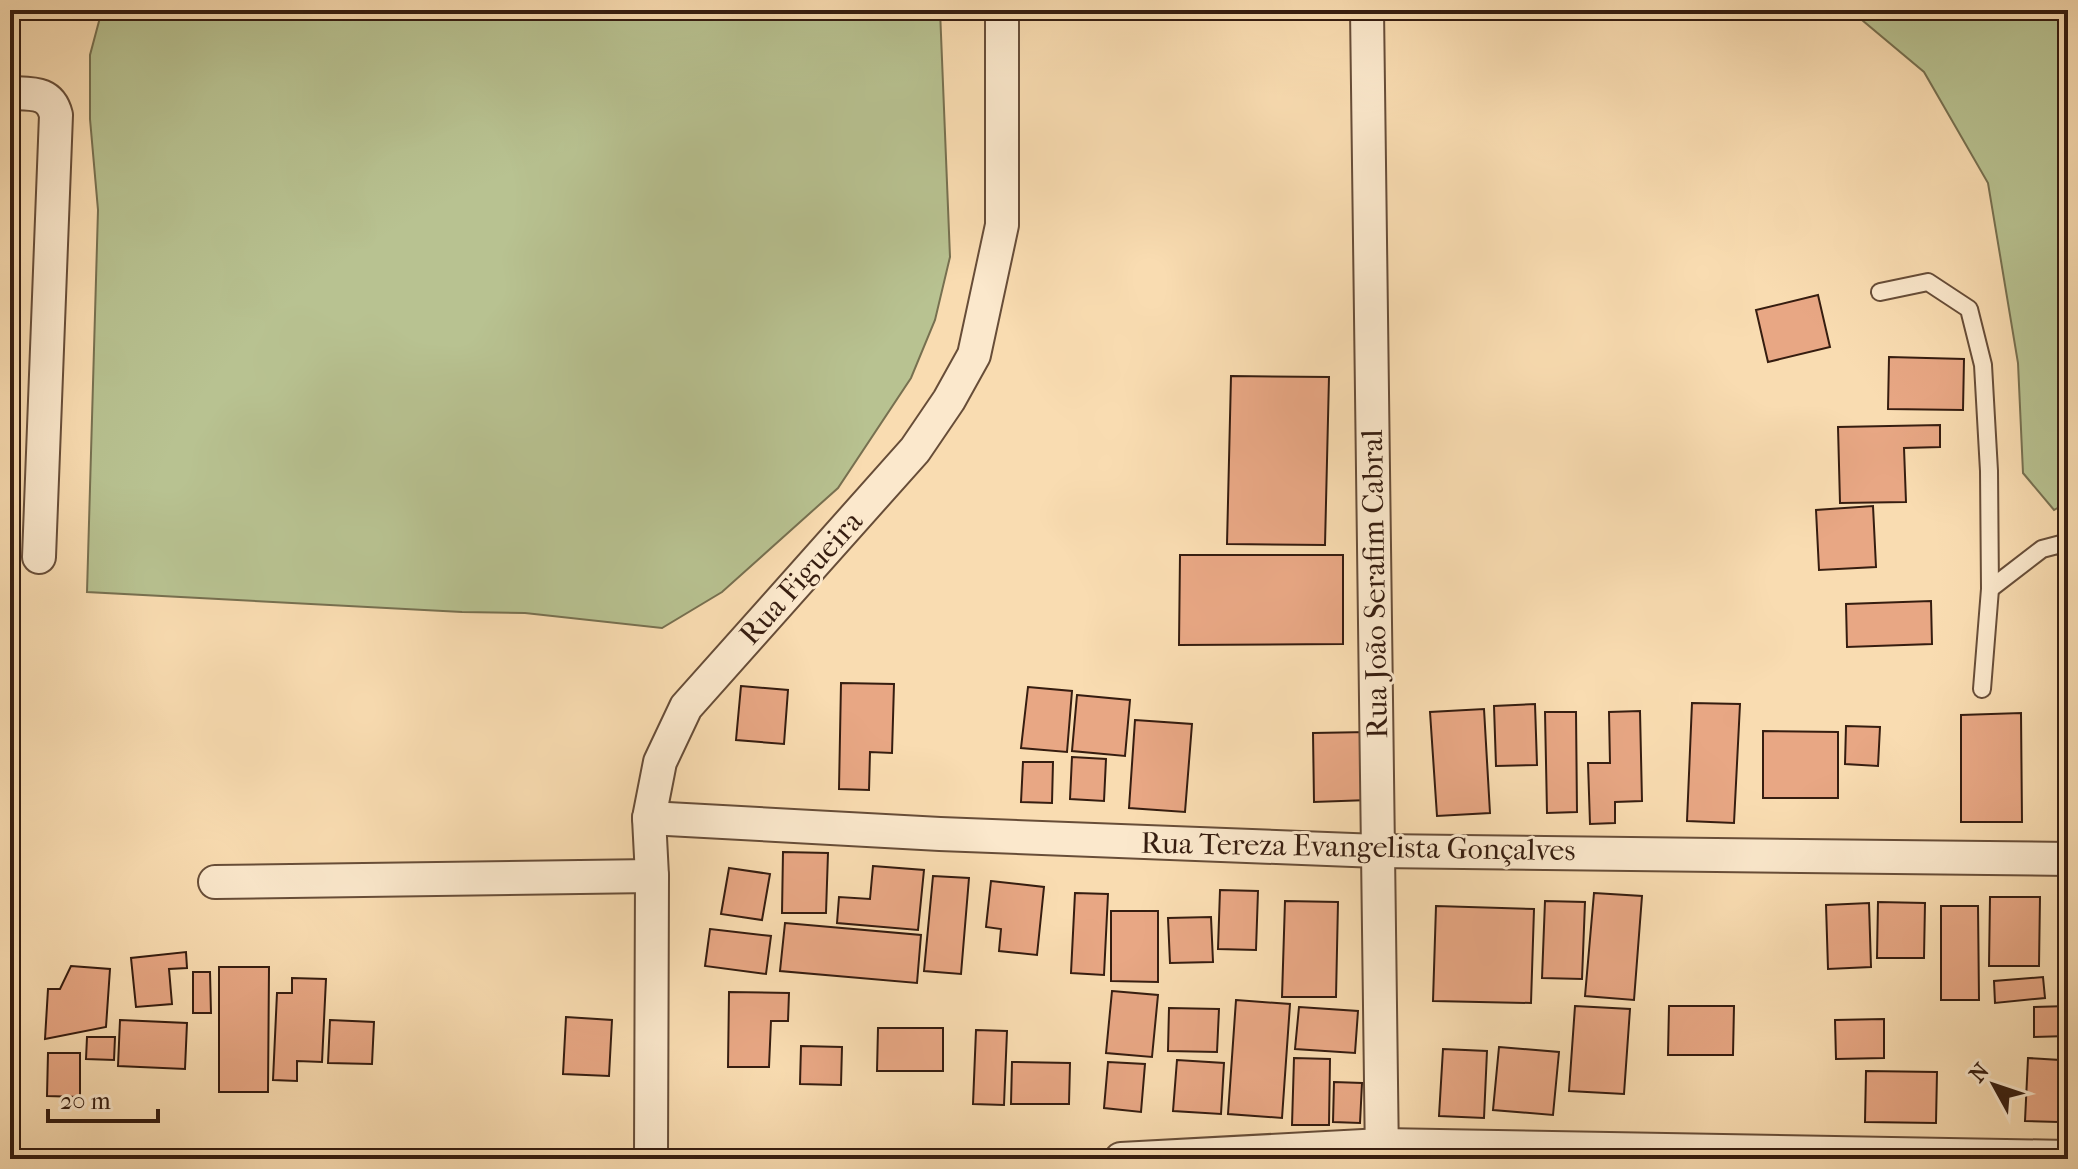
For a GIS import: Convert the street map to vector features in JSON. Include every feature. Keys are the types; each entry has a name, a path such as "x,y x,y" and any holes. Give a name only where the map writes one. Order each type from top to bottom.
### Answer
{"street":[{"name":"Rua Figueira","path":"651,1159 652,876 649,818 660,762 686,707 915,450 949,400 974,355 1002,225 1002,10"},
{"name":"Rua João Serafim Cabral","path":"1367,10 1382,1152"},
{"path":"10,93 43,95 53,104 56,115 39,557"},
{"name":"Rua Tereza Evangelista Gonçalves","path":"649,818 940,834 1378,851 2068,859"},
{"path":"215,882 652,876"},
{"path":"1121,1159 1382,1152 2068,1157"}],"lane":[{"path":"1880,292 1928,282 1969,309 1983,365 1989,471 1990,589 1982,689"},
{"path":"1990,589 2042,549 2061,544 2068,554"}],"green space":[{"path":"102,10 940,10 950,257 935,320 911,378 838,488 722,592 662,628 525,613 87,592 98,210 90,119 90,55"},
{"path":"1850,10 2068,10 2068,502 2054,510 2023,473 2018,363 1988,183 1924,72"}],"building":[{"path":"1818,295 1830,347 1768,362 1756,310"},
{"path":"1889,357 1964,359 1963,410 1888,409"},
{"path":"1231,376 1329,377 1325,545 1227,544"},
{"path":"1940,425 1940,447 1904,448 1906,502 1840,503 1838,427"},
{"path":"1873,506 1876,567 1819,570 1816,510"},
{"path":"1180,555 1343,555 1343,644 1179,645"},
{"path":"1931,601 1932,644 1847,647 1846,604"},
{"path":"841,683 894,684 892,753 870,752 869,790 839,789"},
{"path":"741,686 788,690 784,744 736,740"},
{"path":"1028,687 1072,691 1067,752 1021,748"},
{"path":"1077,695 1130,700 1125,756 1072,751"},
{"path":"1692,703 1740,704 1734,823 1687,821"},
{"path":"1535,704 1537,765 1496,766 1494,706"},
{"path":"1484,709 1490,813 1437,816 1430,712"},
{"path":"1640,711 1642,801 1615,802 1615,823 1590,824 1588,763 1610,763 1609,712"},
{"path":"1545,712 1576,712 1577,812 1547,813"},
{"path":"2021,713 2022,822 1961,822 1961,715"},
{"path":"1135,720 1192,724 1185,812 1129,808"},
{"path":"1846,726 1880,727 1878,766 1845,764"},
{"path":"1763,731 1838,732 1838,798 1763,798"},
{"path":"1368,732 1369,800 1314,802 1313,733"},
{"path":"1072,757 1106,759 1104,801 1070,799"},
{"path":"1023,762 1053,762 1052,803 1021,802"},
{"path":"783,852 828,853 826,913 782,913"},
{"path":"873,866 924,870 918,930 837,923 839,897 870,899"},
{"path":"729,868 770,874 762,920 721,914"},
{"path":"933,876 969,878 961,974 924,971"},
{"path":"991,881 1044,887 1037,955 999,951 1001,929 986,927"},
{"path":"1220,890 1258,891 1256,950 1218,949"},
{"path":"1075,893 1108,894 1104,975 1071,973"},
{"path":"1594,893 1642,896 1634,1000 1585,996"},
{"path":"1990,897 2040,897 2039,966 1989,966"},
{"path":"1285,901 1338,902 1336,997 1282,997"},
{"path":"1545,901 1585,902 1582,979 1542,978"},
{"path":"1878,902 1925,903 1924,958 1877,958"},
{"path":"1869,903 1871,967 1828,969 1826,905"},
{"path":"1436,906 1534,909 1531,1003 1433,1001"},
{"path":"1941,906 1978,906 1979,1000 1941,1000"},
{"path":"1111,911 1158,911 1158,982 1111,981"},
{"path":"1211,917 1213,962 1170,963 1168,918"},
{"path":"785,923 921,935 917,983 780,971"},
{"path":"710,929 771,936 766,974 705,966"},
{"path":"186,952 187,968 169,969 172,1004 136,1007 131,958"},
{"path":"71,966 110,969 106,1027 45,1039 48,989 60,989"},
{"path":"219,967 269,967 268,1092 219,1092"},
{"path":"193,972 210,972 211,1013 193,1013"},
{"path":"2043,977 2045,998 1995,1003 1994,981"},
{"path":"292,978 326,979 322,1062 297,1061 297,1081 273,1080 277,993 292,993"},
{"path":"1112,991 1158,995 1152,1057 1106,1053"},
{"path":"729,992 789,993 788,1021 771,1021 769,1067 728,1067"},
{"path":"1236,1000 1290,1004 1282,1118 1228,1114"},
{"path":"1575,1006 1630,1009 1624,1094 1569,1091"},
{"path":"1669,1006 1734,1006 1733,1055 1668,1055"},
{"path":"2068,1006 2068,1036 2034,1037 2034,1007"},
{"path":"1299,1007 1358,1011 1355,1053 1295,1049"},
{"path":"1169,1008 1219,1009 1217,1052 1168,1051"},
{"path":"10,1015 20,1016 17,1078 10,1078"},
{"path":"566,1017 612,1020 609,1076 563,1074"},
{"path":"1884,1019 1884,1058 1836,1059 1835,1020"},
{"path":"120,1020 187,1023 185,1069 118,1066"},
{"path":"330,1020 374,1022 372,1064 328,1063"},
{"path":"878,1028 943,1028 943,1071 877,1071"},
{"path":"976,1030 1007,1031 1004,1105 973,1104"},
{"path":"87,1037 115,1037 114,1060 86,1059"},
{"path":"801,1046 842,1047 841,1085 800,1084"},
{"path":"1499,1047 1559,1052 1553,1115 1493,1110"},
{"path":"1443,1049 1487,1051 1484,1118 1439,1116"},
{"path":"48,1053 80,1053 80,1097 47,1096"},
{"path":"1294,1058 1330,1059 1329,1125 1292,1125"},
{"path":"2028,1058 2060,1060 2058,1122 2025,1121"},
{"path":"1177,1060 1224,1063 1221,1114 1173,1111"},
{"path":"1012,1062 1070,1063 1069,1104 1011,1104"},
{"path":"1108,1062 1145,1064 1141,1112 1104,1108"},
{"path":"1866,1071 1937,1072 1936,1123 1865,1122"},
{"path":"1334,1082 1362,1083 1360,1123 1333,1122"}]}
